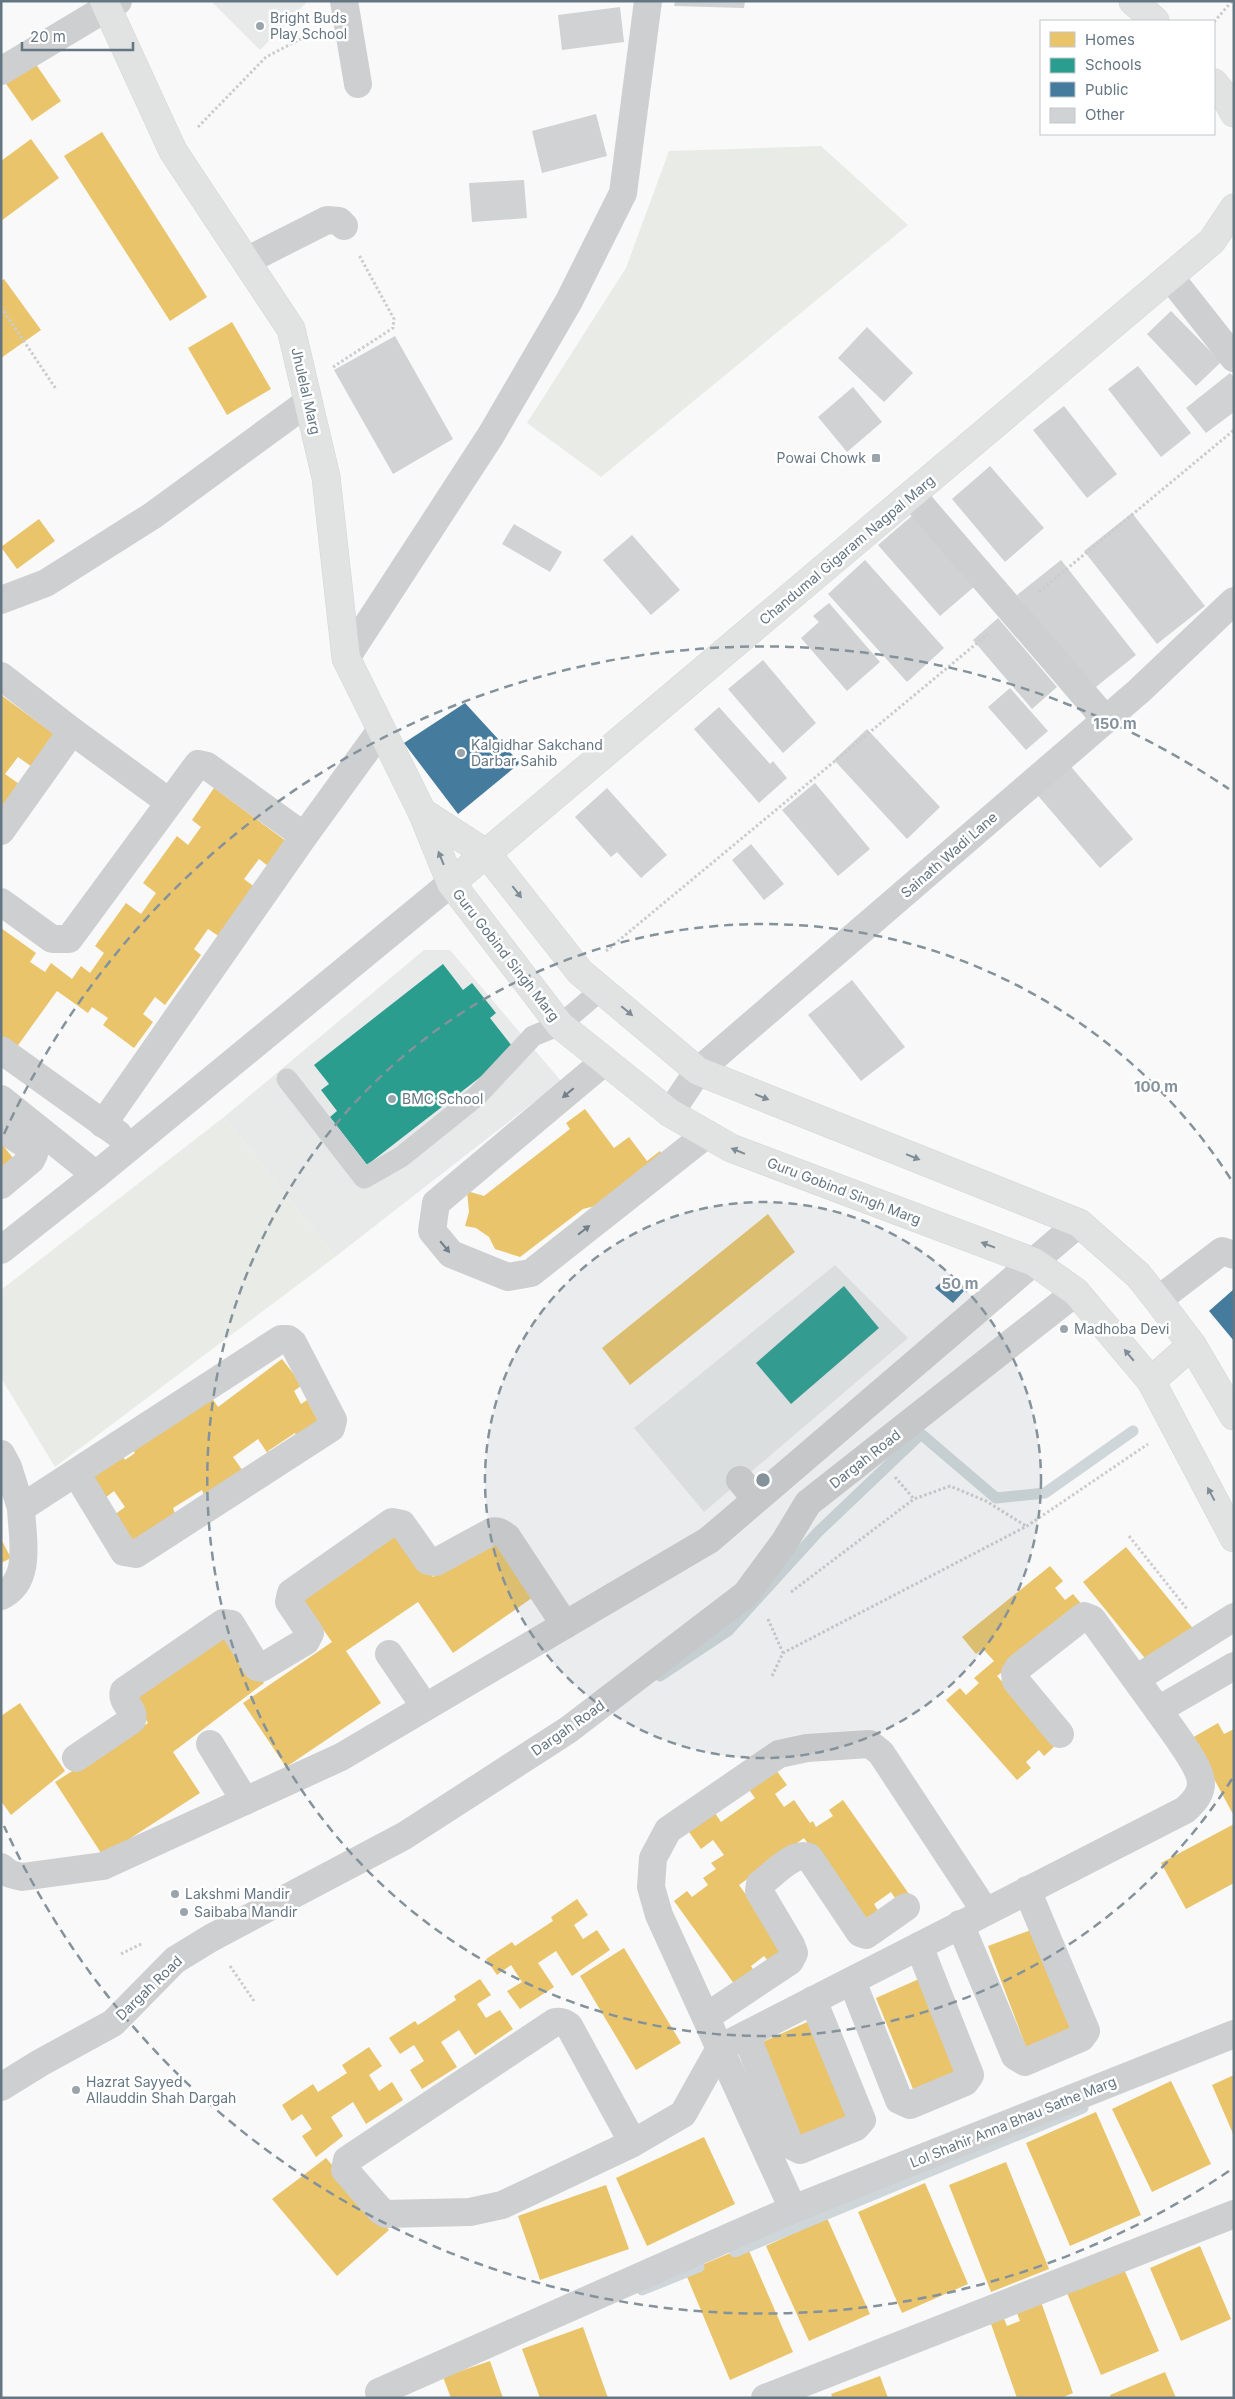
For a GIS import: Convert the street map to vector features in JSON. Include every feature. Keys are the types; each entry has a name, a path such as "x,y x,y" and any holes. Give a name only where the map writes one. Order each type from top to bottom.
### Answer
{"street":[{"path":"346,658 492,435 569,301 623,193 648,1"},
{"path":"1133,1 1155,20"},
{"path":"1,71 109,4"},
{"name":"Jhulelal Marg","path":"109,4 173,151 291,329 326,476 346,658 422,812"},
{"path":"345,9 358,84"},
{"path":"1215,84 1226,98 1234,113"},
{"name":"Chandumal Gigaram Nagpal Marg","path":"451,883 1212,241 1234,208"},
{"path":"246,261 327,220 339,221 344,226"},
{"path":"1170,277 1234,358"},
{"path":"1,600 46,583 144,521 306,393"},
{"path":"912,495 1106,720"},
{"name":"Sainath Wadi Lane","path":"670,1113 698,1072 1106,720 1234,602"},
{"path":"1,676 169,802"},
{"path":"1,831 72,730"},
{"path":"103,1124 304,836 381,730"},
{"path":"1,902 52,939 69,939 198,764 202,764 304,836"},
{"path":"422,812 487,854 580,972 698,1072 1079,1223 1138,1275 1192,1345 1234,1416"},
{"name":"Guru Gobind Singh Marg","path":"422,812 451,883 560,1025 670,1113 732,1148 1034,1262 1076,1292 1151,1381 1234,1538"},
{"path":"1,1250 134,1145 451,883"},
{"path":"1,1050 134,1145"},
{"path":"605,1061 436,1203 432,1231 451,1254 508,1278 531,1273 707,1134"},
{"path":"1,1100 96,1175"},
{"path":"1,1128 31,1148 34,1154 31,1160 1,1185"},
{"path":"1,1867 10,1874 22,1877 103,1866 341,1757 709,1540 748,1490 1034,1262 1079,1223"},
{"path":"1158,1300 1222,1251 1234,1255"},
{"name":"Dargah Road","path":"1,2087 40,2062 113,2023 175,1960 211,1938 404,1836 568,1730 746,1594 785,1541 808,1503 1076,1292"},
{"path":"21,1508 281,1339 288,1339 293,1344 333,1420 331,1428 136,1554 124,1552 76,1473"},
{"path":"1151,1381 1192,1345"},
{"path":"1,1454 8,1468 21,1508 23,1565 20,1579 9,1592 1,1596"},
{"path":"76,1758 132,1720 132,1713 122,1696 124,1691 223,1624 231,1624 257,1667 261,1668 306,1641 310,1633 289,1602 288,1597 392,1522 402,1524 428,1561 432,1562 436,1562 491,1532 497,1531 502,1533 508,1537 565,1625"},
{"path":"633,2143 568,2026 564,2022 559,2021 347,2160 344,2165 345,2170 380,2210 386,2214 470,2212 502,2205 633,2143 683,2114 720,2048 1185,1810 1195,1802 1200,1791 1201,1777 1158,1710 1092,1619 1084,1616 1019,1667 1015,1673 1016,1681 1060,1734"},
{"path":"1136,1680 1219,1627 1234,1658"},
{"path":"389,1654 425,1707"},
{"path":"1158,1710 1234,1666"},
{"path":"210,1744 245,1801"},
{"path":"793,2209 659,1915 651,1887 653,1858 668,1830 779,1754 807,1748 870,1744 881,1754 985,1912"},
{"path":"706,2018 790,1961 794,1953 791,1945 759,1891 760,1884 795,1857 802,1855 809,1857 860,1933 866,1935 906,1907"},
{"path":"960,1924 1015,2056 1025,2062 1081,2038 1086,2031 1027,1890"},
{"path":"852,1980 899,2100 910,2105 965,2082 970,2075 919,1946"},
{"path":"746,2035 790,2145 800,2150 856,2127 862,2120 813,2000"},
{"name":"Lol Shahir Anna Bhau Sathe Marg","path":"379,2392 793,2209 1234,2034"},
{"path":"765,2398 1234,2214"}],"lane":[{"path":"287,1079 364,1178 401,1157 477,1096 533,1036 560,1025 601,990"}],"path":[{"path":"1215,21 1232,1"},
{"path":"173,151 266,57 345,9"},
{"path":"306,393 393,328 394,319 344,226"},
{"path":"1,307 56,389"},
{"path":"580,972 1234,430"},
{"path":"772,1676 783,1653 1027,1526 1175,1426"},
{"path":"873,1452 914,1499"},
{"path":"788,1594 914,1499 950,1486 986,1501 1027,1526"},
{"path":"1129,1536 1219,1627"},
{"path":"764,1612 783,1653"}],"shaded area":[{"name":"Bright Buds Play School","path":"211,1 308,1 260,50"},
{"path":"821,146 908,225 601,477 527,423 626,268 669,151"},
{"name":"BMC School","path":"424,950 450,950 561,1081 335,1257 224,1117"},
{"path":"224,1117 335,1257 55,1467 1,1378 1,1290"},
{"path":"835,1265 908,1338 704,1512 634,1428"}],"building: Homes":[{"path":"33,60 61,101 32,121 4,81"},
{"path":"102,132 207,297 170,321 64,156"},
{"path":"31,139 59,178 1,221 1,161"},
{"path":"4,279 41,330 1,358 1,281"},
{"path":"232,322 271,389 227,415 188,348"},
{"path":"39,519 55,541 17,569 1,547"},
{"path":"1,695 58,737 35,769 18,757 5,774 22,786 1,815"},
{"path":"214,788 290,844 272,869 259,859 244,879 256,888 220,937 208,929 194,949 201,955 165,1005 155,997 143,1014 153,1022 134,1048 103,1025 108,1018 92,1007 88,1013 57,991 16,1048 1,1038 1,928 36,953 30,962 45,972 51,963 72,979 81,966 90,973 104,953 95,946 126,903 141,914 156,893 143,883 177,836 188,845 201,827 192,820"},
{"path":"585,1109 614,1148 629,1137 647,1161 660,1151 664,1159 599,1205 583,1209 520,1257 495,1249 489,1237 476,1228 465,1226 469,1212 467,1191 484,1196 570,1129 566,1123"},
{"path":"1,1143 17,1163 1,1176"},
{"path":"768,1214 795,1252 630,1385 602,1348"},
{"path":"282,1359 302,1385 294,1391 301,1404 307,1400 321,1427 298,1438 295,1433 268,1451 272,1456 206,1501 202,1490 173,1508 178,1521 133,1548 114,1515 125,1507 114,1491 105,1498 91,1476 122,1455 125,1460 135,1453 132,1449 210,1395 218,1407","holes":["258,1439 268,1454 243,1471 233,1457"]},
{"path":"399,1526 433,1577 500,1538 539,1593 453,1653 418,1602 346,1651 381,1703 286,1767 243,1703 332,1642 299,1595"},
{"path":"1,1539 11,1558 1,1563"},
{"path":"1126,1547 1195,1631 1152,1667 1083,1582"},
{"path":"1050,1566 1063,1581 1055,1588 1065,1600 1073,1594 1084,1607 997,1676 1057,1744 1044,1756 1039,1750 1026,1762 1031,1768 1017,1780 946,1700 960,1688 966,1695 979,1683 974,1678 994,1661 983,1649 976,1654 962,1637"},
{"path":"229,1626 264,1683 173,1752 200,1793 103,1856 55,1782 148,1723 128,1693"},
{"path":"20,1703 65,1771 11,1815 1,1801 1,1716"},
{"path":"1218,1723 1224,1734 1234,1729 1234,1816 1192,1738"},
{"path":"774,1767 787,1785 775,1794 784,1807 794,1800 810,1823 813,1821 816,1827 833,1816 829,1810 843,1800 909,1894 897,1901 891,1892 874,1904 880,1914 865,1925 804,1838 739,1885 785,1948 768,1961 764,1956 751,1966 754,1971 735,1985 674,1901 687,1891 692,1897 708,1885 703,1878 716,1869 711,1863 724,1855 713,1840 701,1849 689,1832 715,1813 721,1822 755,1798 747,1787"},
{"path":"1234,1824 1234,1883 1186,1909 1161,1863"},
{"path":"577,1899 588,1915 574,1925 583,1939 597,1930 610,1950 572,1976 556,1951 538,1963 554,1987 520,2009 507,1991 522,1982 511,1965 497,1975 486,1959 512,1942 515,1946 553,1921 551,1917"},
{"path":"1039,1927 1080,2032 1028,2052 988,1946"},
{"path":"624,1948 681,2043 636,2070 580,1976"},
{"path":"928,1975 966,2077 917,2099 876,1998"},
{"path":"480,1979 491,1995 477,2004 486,2018 500,2010 513,2029 475,2055 459,2030 441,2042 457,2067 422,2089 410,2070 424,2061 414,2045 400,2054 389,2038 415,2021 418,2025 456,2000 454,1996"},
{"path":"814,2019 857,2118 799,2143 756,2045"},
{"path":"369,2047 382,2066 369,2075 379,2091 392,2082 403,2100 366,2124 353,2102 331,2117 343,2136 316,2157 302,2136 312,2129 302,2114 292,2121 282,2105 313,2084 318,2092 347,2073 342,2065"},
{"path":"1234,2075 1234,2136 1212,2085"},
{"path":"1171,2081 1211,2164 1152,2192 1112,2109"},
{"path":"1096,2112 1141,2215 1070,2246 1026,2143"},
{"path":"704,2137 735,2204 647,2246 616,2178"},
{"path":"326,2158 389,2230 337,2276 272,2199"},
{"path":"1006,2162 1049,2269 991,2292 949,2185"},
{"path":"925,2183 968,2284 902,2313 858,2212"},
{"path":"606,2185 629,2249 540,2280 518,2216"},
{"path":"827,2218 870,2314 809,2341 766,2246"},
{"path":"747,2246 793,2352 730,2380 685,2272"},
{"path":"1200,2246 1231,2319 1181,2341 1150,2268"},
{"path":"1124,2269 1159,2351 1101,2375 1067,2293"},
{"path":"1039,2296 1073,2393 1061,2398 1017,2398 990,2321 1003,2316 1007,2326 1020,2321 1014,2305"},
{"path":"583,2327 608,2398 540,2398 522,2349"},
{"path":"490,2361 503,2398 451,2398 443,2377"},
{"path":"1165,2372 1176,2398 1111,2398 1110,2395"},
{"path":"880,2376 888,2398 833,2398 831,2394"}],"building: Schools":[{"path":"443,964 463,990 472,983 496,1013 490,1018 515,1050 367,1165 330,1117 337,1111 321,1090 329,1084 314,1065"},
{"path":"844,1286 879,1328 791,1404 756,1363"}],"building: Public":[{"name":"Kalgidhar Sakchand Darbar Sahib","path":"465,703 520,763 458,814 404,743"},
{"path":"949,1275 964,1291 953,1303 935,1288"},
{"path":"1234,1289 1234,1341 1209,1311"}],"building: Other":[{"path":"675,1 745,1 744,8 674,6"},
{"path":"620,7 624,42 562,50 558,15"},
{"path":"596,114 607,156 542,173 532,131"},
{"path":"524,180 527,218 472,222 469,183"},
{"path":"1171,311 1221,362 1196,386 1147,334"},
{"path":"867,327 913,373 884,402 838,358"},
{"path":"395,336 453,439 393,474 334,370"},
{"path":"1138,366 1191,433 1161,457 1108,389"},
{"path":"1230,373 1234,377 1234,412 1206,433 1186,408"},
{"path":"853,387 882,422 847,452 818,417"},
{"path":"1064,406 1117,474 1087,498 1033,430"},
{"path":"990,466 1044,528 1005,562 952,499"},
{"path":"1132,513 1205,606 1157,644 1084,551"},
{"path":"914,514 975,586 940,616 878,545"},
{"path":"514,524 562,552 550,572 502,544"},
{"path":"632,535 680,590 651,615 603,560"},
{"path":"865,560 944,648 907,682 828,594"},
{"path":"1061,560 1136,655 1092,690 1017,595"},
{"path":"829,603 880,662 847,691 801,638 819,622 813,616"},
{"path":"998,618 1057,687 1032,709 973,640"},
{"path":"763,660 816,723 783,753 728,689"},
{"path":"1010,688 1048,731 1026,750 988,707"},
{"path":"719,707 770,764 773,761 787,778 759,803 694,729"},
{"path":"867,729 940,807 907,839 834,760"},
{"path":"1067,762 1133,839 1100,868 1034,791"},
{"path":"815,783 870,849 838,876 782,810"},
{"path":"607,788 667,855 641,878 617,852 611,857 575,817"},
{"path":"751,844 784,884 764,900 732,860"},
{"path":"852,980 905,1047 861,1081 808,1015"}],"waterway":[{"path":"660,1676 728,1631 818,1532 921,1434 996,1498 1045,1493 1133,1431"},
{"path":"735,2252 1083,2108"},
{"path":"642,2290 699,2267"}],"place":[{"name":"Bright Buds Play School","path":"260,26"},
{"name":"Powai Chowk","path":"876,458"},
{"name":"Kalgidhar Sakchand Darbar Sahib","path":"461,753"},
{"name":"BMC School","path":"392,1099"},
{"name":"Madhoba Devi","path":"1064,1329"},
{"name":"Lakshmi Mandir","path":"175,1894"},
{"name":"Saibaba Mandir","path":"184,1912"},
{"name":"Hazrat Sayyed Allauddin Shah Dargah","path":"76,2090"}]}
